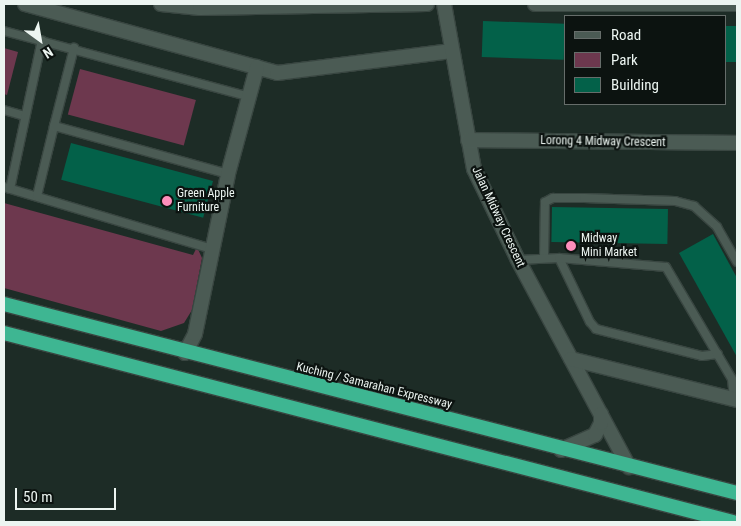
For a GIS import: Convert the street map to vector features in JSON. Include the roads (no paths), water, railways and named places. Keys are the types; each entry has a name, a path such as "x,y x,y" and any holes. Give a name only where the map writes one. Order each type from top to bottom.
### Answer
{"highway":[{"name":"Kuching / Samarahan Expressway","path":"4,304 185,353 561,450 737,493"},
{"path":"4,333 733,522"}],"street":[{"path":"25,4 258,67 290,73 452,51"},
{"path":"161,4 200,8 427,4"},
{"name":"Jalan Midway Crescent","path":"444,4 474,169 518,260 629,467"},
{"path":"535,4 737,4"},
{"path":"185,353 194,334 228,174 258,67"},
{"name":"Lorong 4 Midway Crescent","path":"468,140 737,143"},
{"path":"571,359 735,400"},
{"path":"561,450 595,435 601,424 601,414"}],"lane":[{"path":"4,30 250,97"},
{"path":"42,40 7,188 212,249"},
{"path":"37,196 74,48"},
{"path":"4,110 25,116"},
{"path":"54,126 228,174"},
{"path":"544,258 545,202 553,198 584,198 675,201 694,206 717,227 737,262"},
{"path":"518,260 559,258 666,267 735,379 735,400"},
{"path":"559,258 596,329 702,356 718,354"}],"place":[{"name":"Green Apple Furniture","path":"167,201"},
{"name":"Midway Mini Market","path":"571,246"}]}
